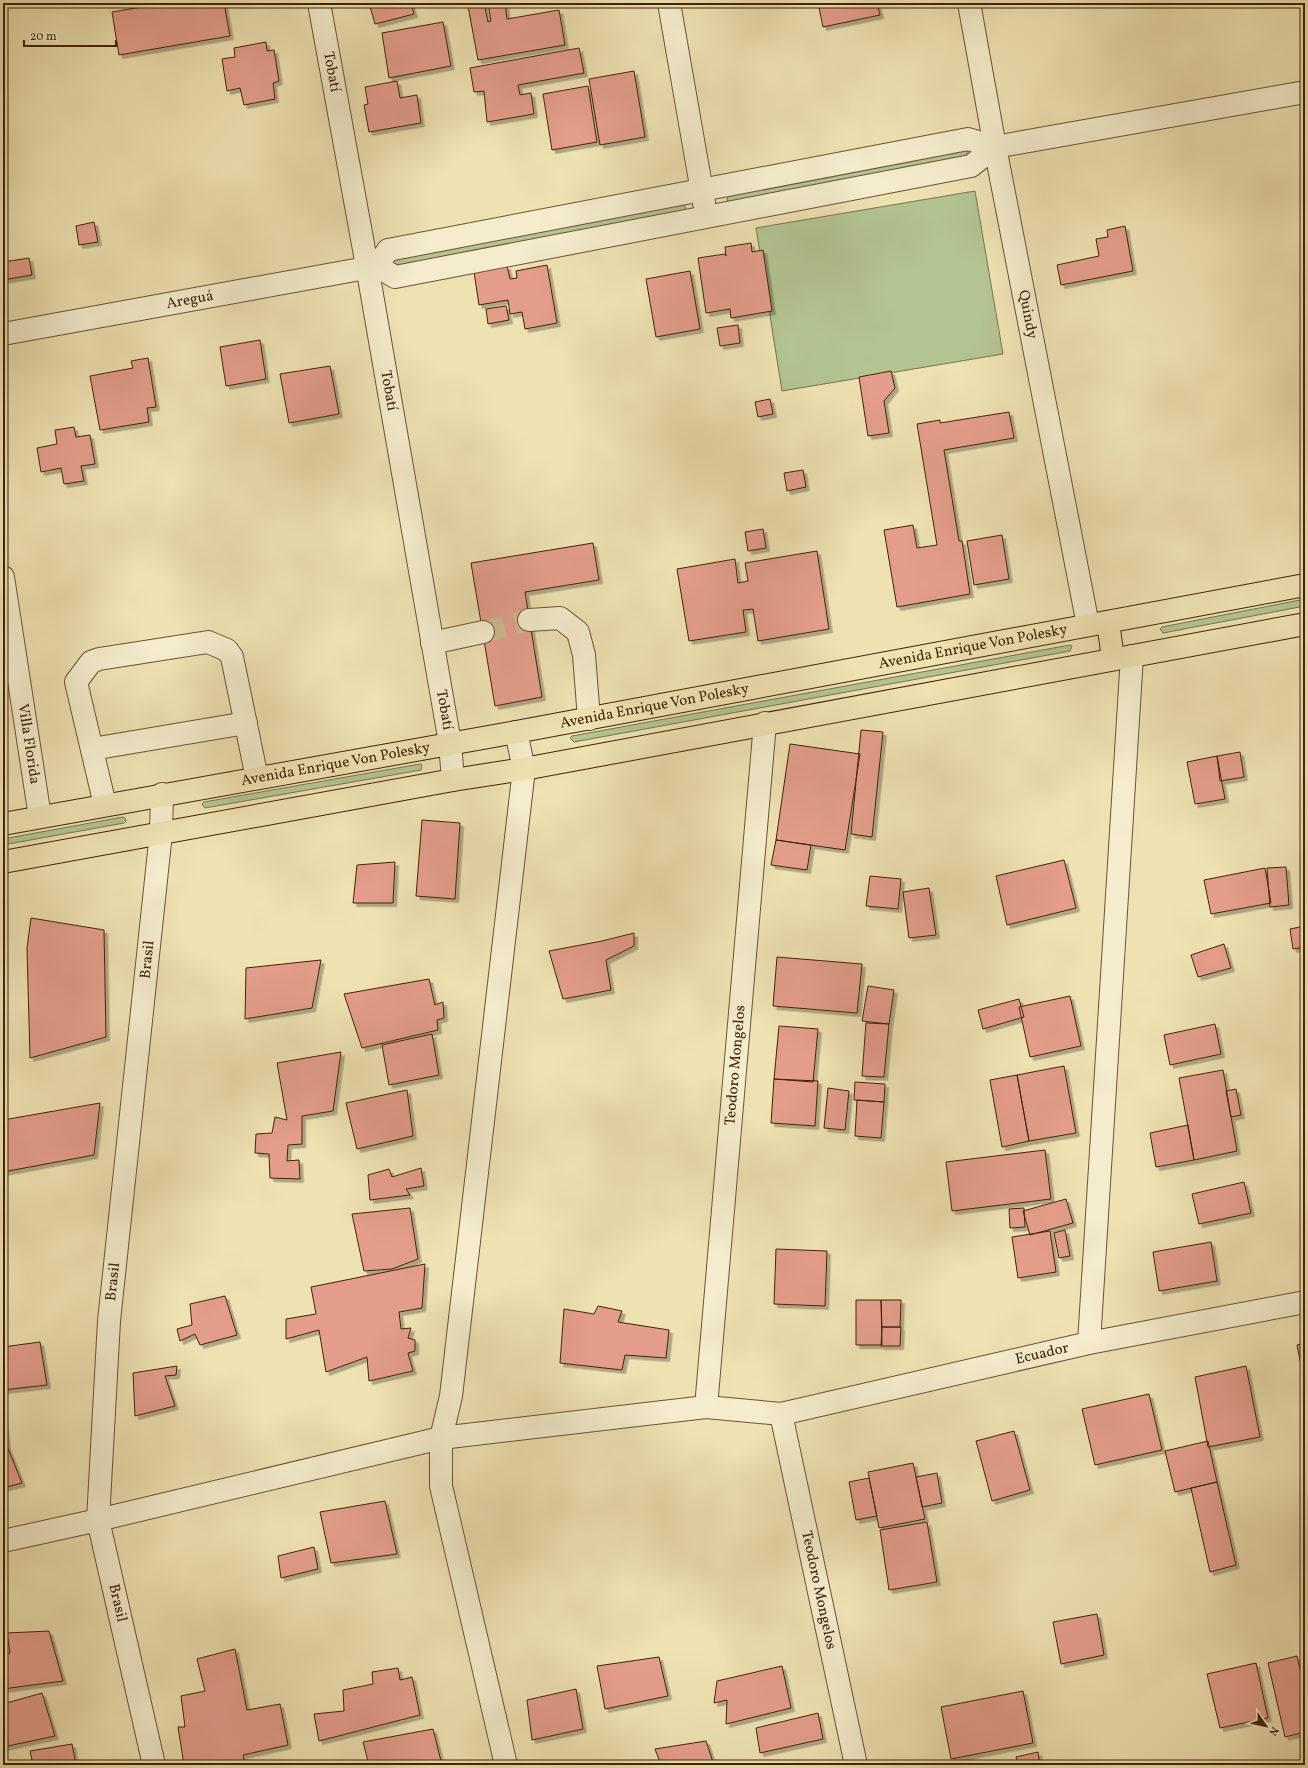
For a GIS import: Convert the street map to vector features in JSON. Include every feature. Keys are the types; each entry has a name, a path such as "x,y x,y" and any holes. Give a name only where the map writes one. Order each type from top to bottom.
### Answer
{"main road":[{"name":"Avenida Enrique Von Polesky","path":"3,824 162,794 589,719 1305,585"},
{"path":"1098,623 1123,657"},
{"path":"3,862 453,780 524,769 1305,624"}],"street":[{"name":"Tobatí","path":"319,3 372,267 432,643 450,743 453,780"},
{"path":"669,3 707,217"},
{"name":"Quindy","path":"968,3 995,147 1098,623"},
{"path":"995,147 971,166 707,217 395,277 372,267 388,250 968,139 995,147 1305,92"},
{"name":"Areguá","path":"3,334 372,267"},
{"name":"Villa Florida","path":"3,577 40,817"},
{"path":"529,620 560,618 578,632 584,654 589,719"},
{"path":"432,643 483,632"},
{"path":"104,805 76,682 91,662 99,659 208,642 227,650 232,657 257,778"},
{"path":"1089,1343 1123,657"},
{"path":"92,749 246,723"},
{"name":"Teodoro Mongelos","path":"706,1407 766,723"},
{"path":"506,1765 441,1486 441,1438 451,1396 524,769 516,732"},
{"name":"Brasil","path":"154,1765 98,1520 109,1321 161,833 162,794"},
{"name":"Ecuador","path":"3,1540 98,1520 441,1438 706,1407 781,1414 1089,1343 1305,1302"},
{"name":"Teodoro Mongelos","path":"781,1414 856,1765"}],"green space":[{"path":"967,150 967,156 729,202 727,200 728,195"},
{"path":"975,191 1003,354 782,391 756,228"},
{"path":"684,203 686,211 396,268 393,266 392,260"},
{"path":"1305,599 1305,606 1163,633 1160,629 1162,627"},
{"path":"1070,645 1072,646 1070,651 574,742 570,738 572,736"},
{"path":"420,764 422,765 421,770 205,808 202,804 204,802"},
{"path":"123,817 126,821 124,823 3,845 3,839"}],"building":[{"path":"165,3 224,3 230,36 119,55 112,12"},
{"path":"369,3 411,3 414,14 375,24"},
{"path":"484,3 488,22 491,21 488,3 505,3 507,19 559,10 565,45 478,60 468,6"},
{"path":"818,3 877,3 880,15 823,27"},
{"path":"443,22 451,66 389,78 382,33"},
{"path":"266,42 267,51 274,50 279,81 273,83 275,99 244,105 240,88 227,91 222,59 235,57 234,48"},
{"path":"579,48 584,73 518,85 520,95 531,93 534,114 487,122 484,91 474,92 470,68"},
{"path":"634,71 645,137 600,145 589,79"},
{"path":"397,81 400,98 417,95 421,123 369,132 364,105 368,104 365,87"},
{"path":"588,86 597,142 552,150 543,94"},
{"path":"94,222 98,242 79,245 76,226"},
{"path":"1125,226 1133,271 1061,285 1057,265 1099,256 1096,239 1108,237 1107,230"},
{"path":"751,243 752,252 763,250 772,311 731,318 730,309 706,313 698,258 725,254 726,256 725,247"},
{"path":"29,258 32,275 3,280 3,262"},
{"path":"547,265 557,323 525,329 522,312 510,314 508,300 479,305 474,272 507,266 510,279 517,278 516,271"},
{"path":"690,271 700,329 656,337 646,279"},
{"path":"506,306 509,320 488,324 486,309"},
{"path":"738,325 740,343 720,346 717,328"},
{"path":"260,340 266,379 226,386 220,347"},
{"path":"148,358 156,407 147,408 149,422 100,430 90,376 133,368 131,361"},
{"path":"330,366 339,414 289,423 280,374"},
{"path":"891,371 895,388 884,401 889,433 868,436 859,377"},
{"path":"770,399 773,414 758,417 755,402"},
{"path":"1009,412 1014,438 944,450 959,541 962,541 970,594 897,607 884,530 913,525 917,548 937,545 917,424 940,420 940,423"},
{"path":"74,427 76,437 90,435 95,464 81,466 84,481 64,484 61,468 41,472 37,448 57,444 55,430"},
{"path":"803,470 806,487 787,491 784,473"},
{"path":"763,529 766,548 748,551 745,532"},
{"path":"1002,535 1009,579 974,585 967,541"},
{"path":"593,543 599,580 525,592 542,697 495,706 471,563"},
{"path":"817,551 829,629 758,641 753,609 743,610 746,632 689,641 677,569 735,559 738,583 748,581 745,563"},
{"path":"861,730 883,732 872,837 851,834"},
{"path":"790,744 860,754 845,850 776,840"},
{"path":"1240,752 1244,777 1220,781 1217,756"},
{"path":"1217,756 1225,799 1195,804 1187,762"},
{"path":"422,820 460,823 455,899 416,896"},
{"path":"776,840 811,845 807,870 771,865"},
{"path":"1064,860 1076,908 1007,925 996,876"},
{"path":"395,862 393,903 353,903 357,865"},
{"path":"1286,867 1289,905 1270,907 1267,868"},
{"path":"1265,868 1271,903 1211,914 1204,880"},
{"path":"870,876 901,879 898,909 866,906"},
{"path":"929,888 936,935 909,938 903,892"},
{"path":"31,918 104,930 106,1037 30,1058 27,948"},
{"path":"1305,926 1305,947 1293,949 1290,929"},
{"path":"634,933 634,946 606,960 611,990 563,999 549,951"},
{"path":"1224,944 1231,968 1198,977 1191,955"},
{"path":"777,957 862,964 857,1013 773,1006"},
{"path":"321,960 312,1008 245,1019 246,968"},
{"path":"429,979 435,1005 443,1002 444,1018 437,1020 438,1030 362,1048 344,994"},
{"path":"868,986 894,990 889,1024 862,1021"},
{"path":"1070,996 1081,1046 1030,1057 1019,1007"},
{"path":"1019,999 1024,1017 983,1029 978,1010"},
{"path":"866,1023 889,1024 884,1077 862,1076"},
{"path":"1215,1024 1221,1054 1170,1065 1164,1035"},
{"path":"779,1026 818,1029 813,1082 774,1079"},
{"path":"432,1034 439,1075 389,1085 382,1045"},
{"path":"341,1052 333,1111 302,1116 302,1144 288,1145 287,1161 299,1160 300,1179 270,1178 269,1154 255,1153 256,1134 272,1133 275,1117 287,1120 277,1063"},
{"path":"1064,1066 1076,1133 1029,1141 1017,1075"},
{"path":"1223,1070 1237,1151 1194,1160 1179,1078"},
{"path":"1017,1075 1029,1141 1002,1147 990,1080"},
{"path":"774,1079 818,1081 815,1126 771,1123"},
{"path":"855,1082 885,1084 884,1102 854,1100"},
{"path":"828,1088 849,1091 845,1130 824,1128"},
{"path":"1236,1089 1241,1115 1231,1117 1226,1091"},
{"path":"407,1090 413,1136 357,1149 346,1103"},
{"path":"857,1100 884,1102 881,1138 855,1136"},
{"path":"100,1103 94,1155 3,1172 3,1120"},
{"path":"1188,1125 1194,1160 1156,1167 1150,1133"},
{"path":"1045,1150 1051,1199 952,1211 946,1162"},
{"path":"421,1168 424,1186 406,1189 410,1195 370,1200 368,1175 389,1169 392,1177"},
{"path":"1244,1182 1251,1213 1199,1224 1192,1194"},
{"path":"1066,1199 1073,1223 1030,1235 1023,1211"},
{"path":"410,1208 418,1259 392,1269 364,1271 352,1214"},
{"path":"1024,1208 1025,1227 1010,1228 1009,1209"},
{"path":"1065,1230 1070,1256 1059,1258 1054,1233"},
{"path":"1050,1231 1056,1272 1018,1278 1012,1237"},
{"path":"1211,1242 1217,1281 1159,1291 1153,1252"},
{"path":"776,1249 827,1251 825,1306 774,1304"},
{"path":"425,1264 422,1308 399,1312 401,1329 411,1328 408,1338 415,1340 415,1351 408,1353 413,1371 369,1381 367,1357 326,1372 319,1330 286,1339 286,1319 316,1314 311,1287"},
{"path":"225,1296 237,1335 200,1345 195,1334 180,1341 177,1329 192,1325 190,1304"},
{"path":"856,1300 881,1300 882,1345 856,1345"},
{"path":"881,1300 901,1300 900,1327 882,1327"},
{"path":"598,1306 622,1311 618,1322 669,1330 666,1358 625,1355 622,1370 560,1363 564,1309 594,1314"},
{"path":"882,1327 901,1327 900,1346 881,1346"},
{"path":"40,1342 47,1385 3,1390 3,1347"},
{"path":"1305,1343 1305,1386 1297,1345"},
{"path":"177,1366 176,1375 165,1376 175,1406 135,1416 133,1373"},
{"path":"1246,1366 1260,1437 1208,1447 1195,1377"},
{"path":"1149,1394 1162,1450 1095,1465 1082,1409"},
{"path":"3,1410 7,1446 3,1447"},
{"path":"1014,1431 1030,1490 992,1501 976,1441"},
{"path":"1208,1441 1217,1482 1175,1492 1165,1451"},
{"path":"7,1446 22,1483 3,1488 3,1447"},
{"path":"913,1463 925,1519 879,1528 868,1472"},
{"path":"937,1473 942,1503 922,1507 916,1477"},
{"path":"869,1478 877,1516 856,1520 849,1482"},
{"path":"1217,1482 1236,1565 1210,1572 1191,1488"},
{"path":"385,1501 397,1554 331,1563 320,1512"},
{"path":"927,1522 937,1582 889,1590 880,1530"},
{"path":"314,1547 318,1569 281,1578 278,1556"},
{"path":"1097,1614 1104,1655 1061,1664 1053,1622"},
{"path":"49,1631 63,1681 3,1689 3,1654 10,1653 7,1633"},
{"path":"235,1649 247,1710 280,1704 288,1745 243,1755 245,1764 184,1765 178,1727 185,1727 181,1696 205,1691 197,1659"},
{"path":"1297,1656 1305,1690 1305,1732 1285,1737 1268,1663"},
{"path":"659,1657 668,1696 605,1709 597,1666"},
{"path":"1256,1663 1268,1718 1220,1728 1207,1674"},
{"path":"782,1666 791,1708 726,1724 727,1700 714,1703 717,1681"},
{"path":"398,1668 400,1680 412,1677 420,1715 319,1741 314,1714 344,1711 343,1690 373,1684 372,1672"},
{"path":"576,1689 583,1729 532,1740 527,1700"},
{"path":"1023,1691 1033,1743 951,1759 941,1707"},
{"path":"42,1693 55,1736 3,1747 3,1704"},
{"path":"818,1713 823,1739 760,1753 756,1728"},
{"path":"433,1729 442,1765 369,1765 363,1742"},
{"path":"706,1741 714,1765 661,1765 655,1749"},
{"path":"72,1744 76,1765 33,1765 30,1751"},
{"path":"1038,1752 1040,1765 1018,1765 1016,1757"}],"tunnel":[{"path":"483,632 529,620"}]}
